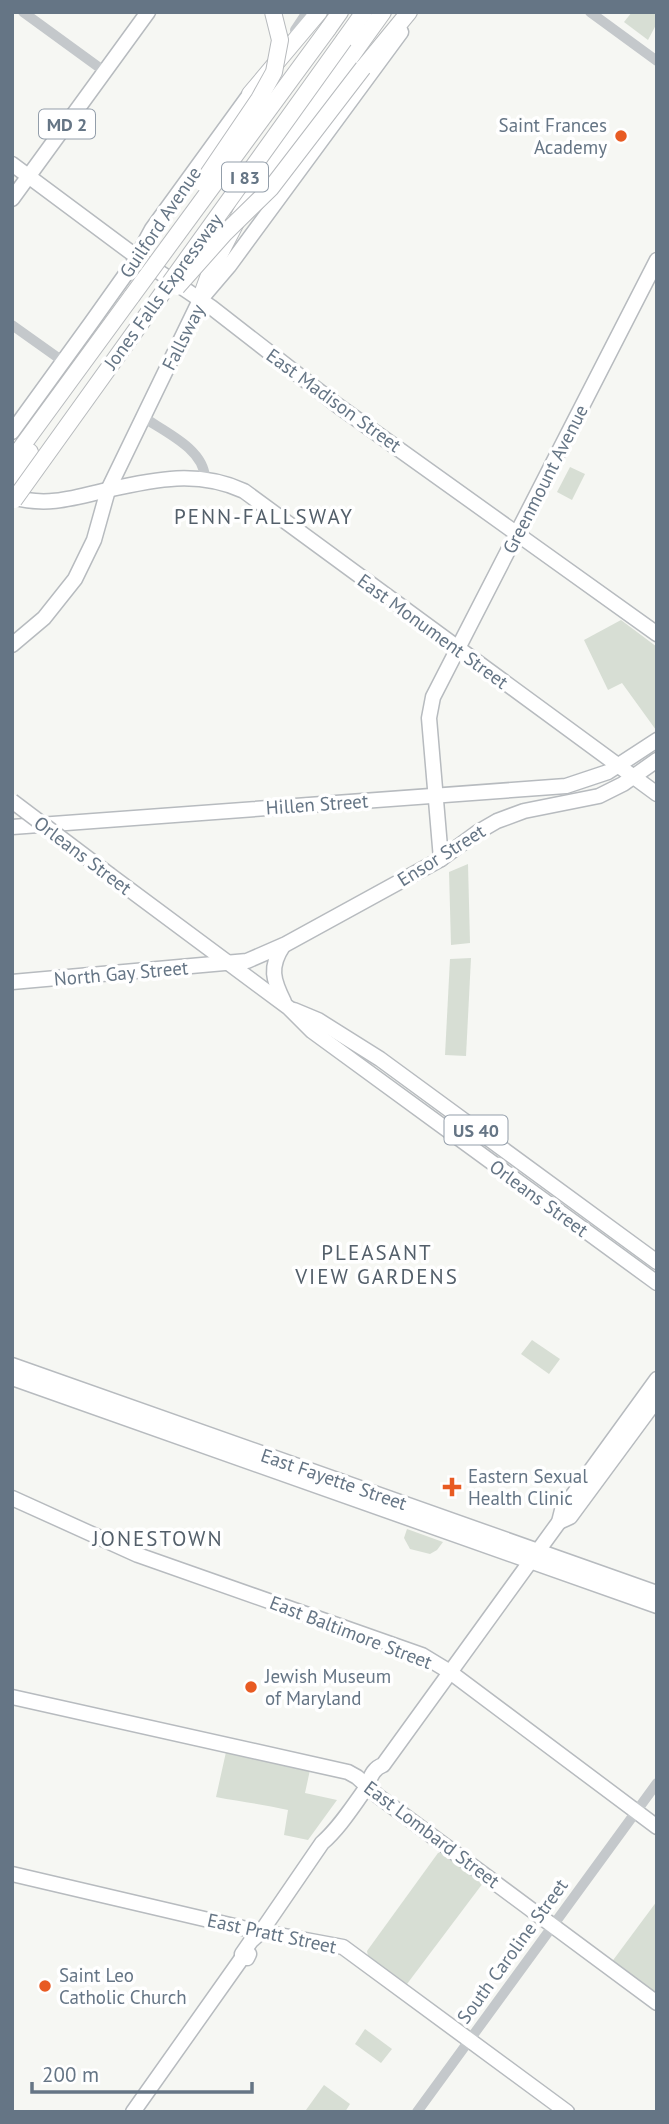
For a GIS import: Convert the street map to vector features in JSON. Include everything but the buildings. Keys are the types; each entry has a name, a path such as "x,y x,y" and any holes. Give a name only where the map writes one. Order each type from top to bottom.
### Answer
{"highway":[{"path":"132,296 154,254 268,83 279,50 278,30 273,12"},
{"path":"250,94 319,12"},
{"name":"Jones Falls Expressway","path":"12,460 340,12"},
{"name":"Jones Falls Expressway","path":"13,500 364,12"},
{"path":"200,300 209,275 246,204 383,12"},
{"path":"146,314 171,293 225,233 271,188 409,12"},
{"path":"12,479 48,421 58,397"}],"main road":[{"name":"MD 2","path":"12,199 148,12"},
{"name":"Fallsway","path":"12,645 51,611 75,579 94,540 108,490 200,300 229,266 415,12"},
{"name":"Guilford Avenue","path":"12,432 137,257 156,223 250,94"},
{"name":"East Madison Street","path":"12,164 200,300 337,405 657,634"},
{"name":"Greenmount Avenue","path":"435,795 429,718 433,697 657,260"},
{"name":"East Monument Street","path":"13,500 51,503 184,477 205,478 244,491 657,794"},
{"path":"618,766 657,740"},
{"name":"Ensor Street","path":"229,964 247,961 283,946 441,859 478,832 504,818 524,811 599,796 657,760"},
{"name":"Hillen Street","path":"12,827 577,784 618,766"},
{"path":"435,795 441,859"},
{"name":"Orleans Street","path":"12,801 288,1007 312,1031 657,1283"},
{"path":"283,946 275,959 272,975 288,1007"},
{"name":"North Gay Street","path":"12,982 229,964"},
{"name":"Orleans Street","path":"288,1007 318,1020 380,1059 657,1262"},
{"name":"East Fayette Street","path":"12,1365 217,1445"},
{"name":"East Fayette Street","path":"12,1378 217,1445 534,1556 657,1593"},
{"path":"132,2109 243,1958 242,1954 295,1885 296,1879 367,1786 379,1775 383,1765 559,1522 562,1510 637,1416 657,1380"},
{"path":"637,1416 657,1399"},
{"name":"East Baltimore Street","path":"12,1498 120,1548 422,1655 450,1672 657,1827"},
{"name":"East Fayette Street","path":"534,1556 657,1606"},
{"name":"East Lombard Street","path":"12,1697 348,1772 657,2003"},
{"name":"East Pratt Street","path":"12,1874 261,1932 343,1947 567,2112"}],"street":[{"path":"23,12 104,71"},
{"name":"Guilford Avenue","path":"250,94 307,12"},
{"path":"590,12 657,61"},
{"path":"12,325 64,362"},
{"path":"143,417 196,454 204,466 205,478"},
{"name":"South Caroline Street","path":"418,2112 657,1783"}],"shaded area":[{"path":"632,12 657,12 657,23 648,40 624,22"},
{"path":"570,467 585,474 572,500 557,492"},
{"path":"621,620 657,647 656,730 622,683 608,690 584,640"},
{"path":"468,864 470,943 451,945 449,872"},
{"path":"471,958 466,1056 445,1055 450,959"},
{"path":"532,1340 560,1359 549,1374 521,1354"},
{"path":"407,1529 443,1542 430,1554 410,1549 404,1538"},
{"path":"226,1752 310,1770 305,1793 337,1800 308,1840 284,1835 288,1810 216,1797"},
{"path":"442,1852 483,1883 407,1984 368,1956 367,1951 438,1853"},
{"path":"657,1901 657,1997 611,1963"},
{"path":"365,2029 392,2049 381,2063 355,2044"},
{"path":"324,2085 350,2104 345,2112 306,2110"}],"place":[{"name":"Saint Frances Academy","path":"621,136"},
{"name":"Eastern Sexual Health Clinic","path":"452,1487"},
{"name":"Jewish Museum of Maryland","path":"251,1687"},
{"name":"Saint Leo Catholic Church","path":"45,1986"}],"district":[{"name":"PENN-FALLSWAY","path":"264,516"},
{"name":"PLEASANT VIEW GARDENS","path":"377,1264"},
{"name":"JONESTOWN","path":"158,1538"}]}
